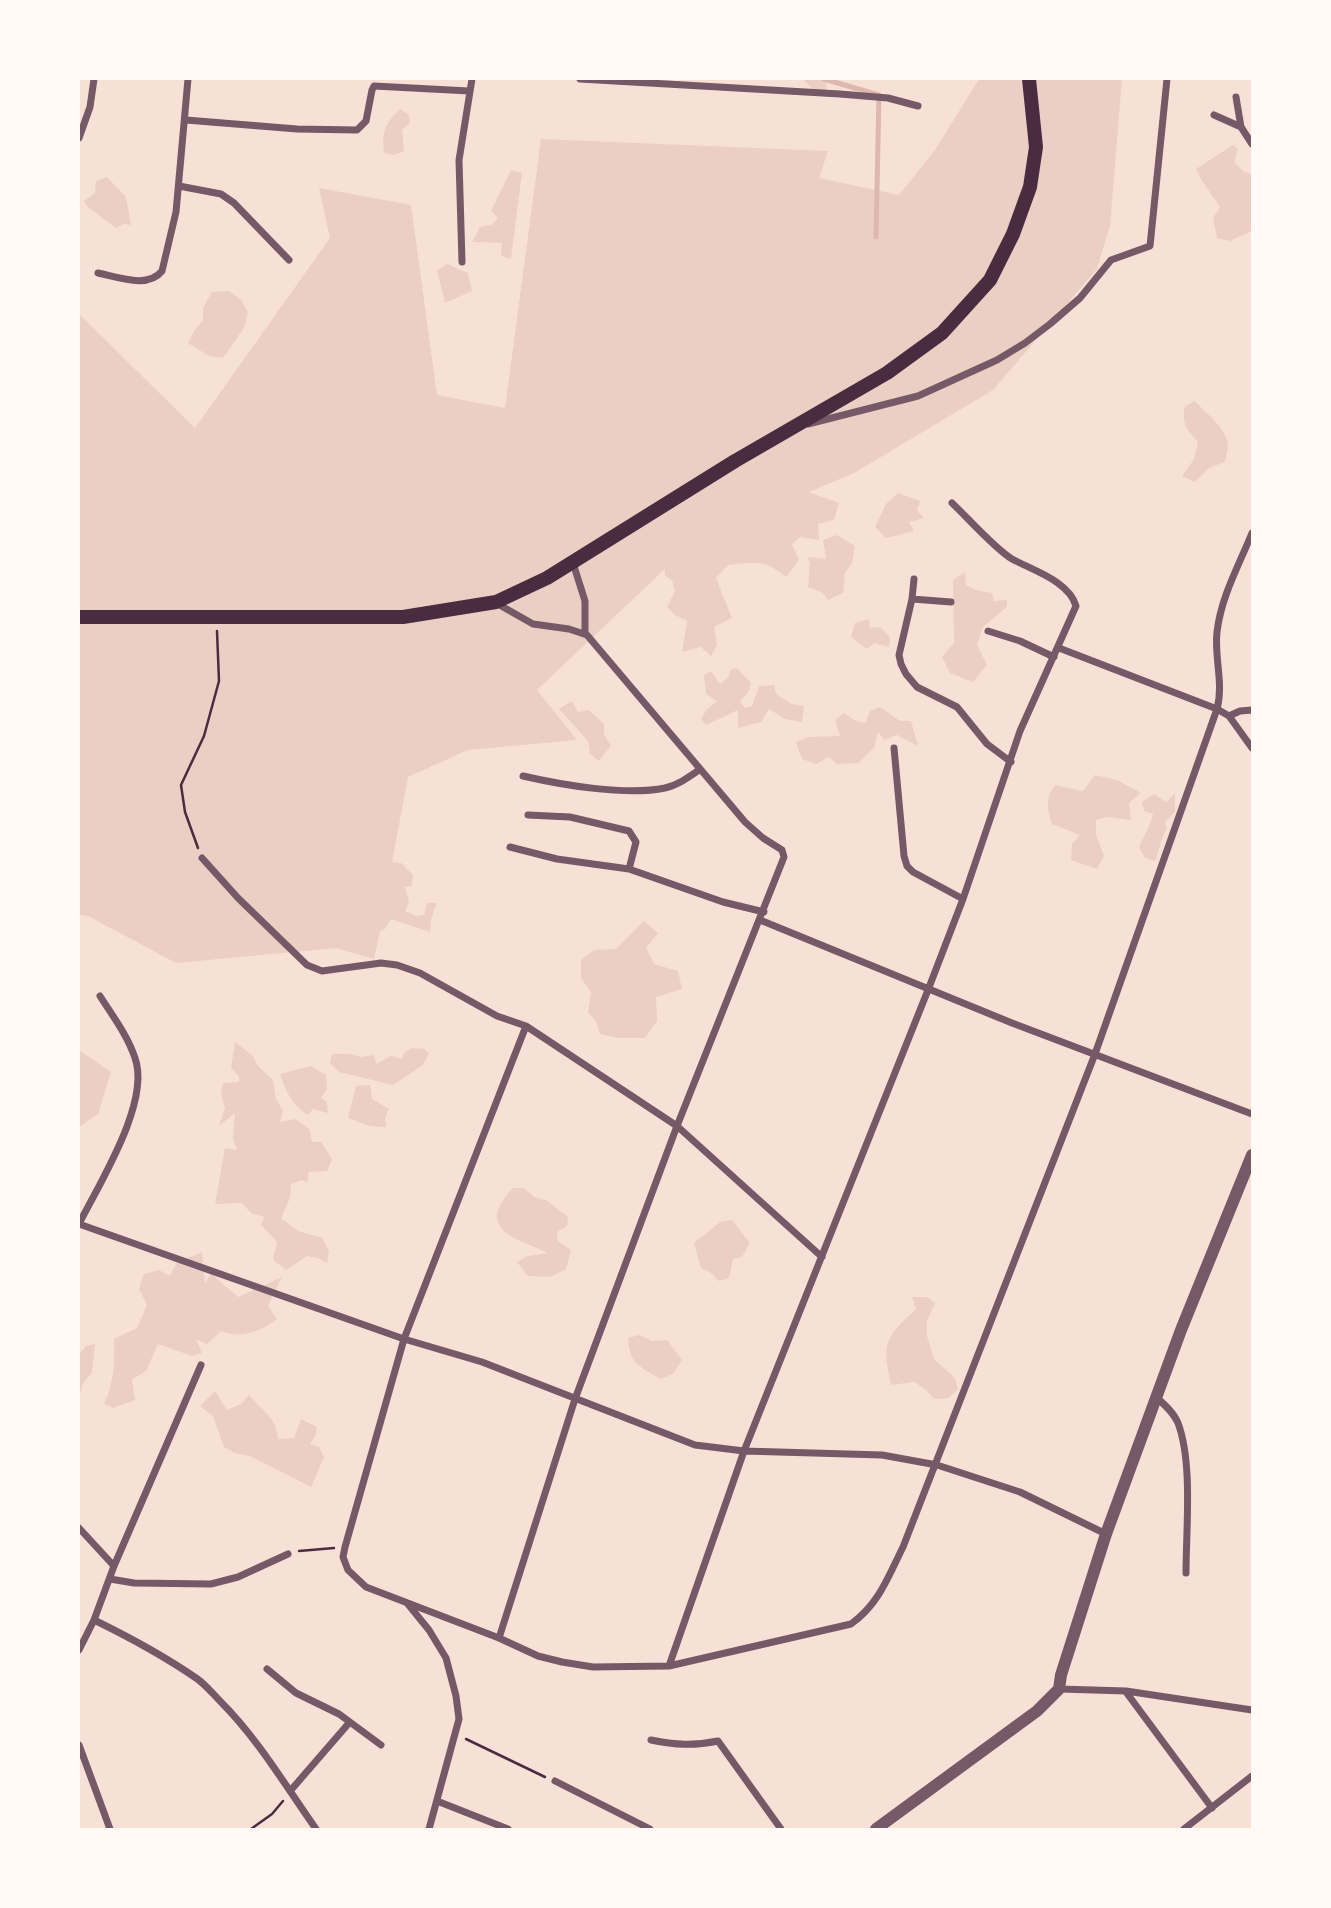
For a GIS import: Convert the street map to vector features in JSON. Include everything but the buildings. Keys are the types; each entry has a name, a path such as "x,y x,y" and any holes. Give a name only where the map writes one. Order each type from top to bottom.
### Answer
{"main road":[{"path":"79,617 402,617 496,602 547,578 735,461 798,427 887,373 942,333 990,280 1013,234 1030,187 1036,148 1029,79"}],"street":[{"path":"79,138 90,107 94,79"},
{"path":"98,274 146,281 158,276 162,271 172,238 186,120 188,79"},
{"path":"462,262 459,160 472,79"},
{"path":"580,79 840,94 888,98 918,106"},
{"path":"798,427 918,396 997,360 1025,343 1080,298 1111,260 1150,246 1167,79"},
{"path":"186,120 297,129 357,130 366,121 374,86 469,91"},
{"path":"1236,97 1241,127 1252,144"},
{"path":"1214,115 1241,127"},
{"path":"179,186 221,194 234,203 289,260"},
{"path":"668,1666 744,1451 963,899 1020,732 1076,606 1074,598 1043,573 1010,558 952,503"},
{"path":"526,1026 404,1339 345,1547 343,1558 348,1570 366,1587 499,1637 537,1656 593,1667 668,1666 851,1624 877,1600 903,1547 1096,1055 1217,709 1221,694 1216,634 1221,609 1252,533"},
{"path":"572,562 584,601 585,634"},
{"path":"914,579 900,654 906,674 926,694 957,707 987,744 1010,762"},
{"path":"912,599 951,602"},
{"path":"496,602 534,624 585,634 745,822 784,853 761,920 677,1126 575,1399 499,1637"},
{"path":"988,631 1020,641 1054,657"},
{"path":"1059,648 1217,709 1229,716 1252,748"},
{"path":"1229,716 1252,710"},
{"path":"894,748 907,866 913,872 963,899"},
{"path":"523,776 565,786 651,790 668,787 699,770"},
{"path":"528,815 570,817 629,831 636,842 629,869"},
{"path":"510,847 557,859 629,869 723,902 764,912"},
{"path":"202,858 238,898 307,965 322,971 369,964 397,965 421,973 497,1016 526,1026 677,1126 822,1257"},
{"path":"761,920 928,990 1252,1114"},
{"path":"100,996 135,1057 139,1074 131,1121 79,1224 404,1339 482,1362 695,1446 744,1451 882,1455 937,1465 1020,1492 1106,1534"},
{"path":"876,1829 1011,1731 1059,1689 1061,1675 1106,1534 1181,1330 1252,1155"},
{"path":"79,1650 201,1365"},
{"path":"1157,1398 1172,1412 1177,1422 1186,1460 1186,1573"},
{"path":"79,1528 114,1566"},
{"path":"110,1579 134,1584 211,1584 238,1577 288,1553"},
{"path":"406,1602 429,1630 446,1658 460,1718 429,1829"},
{"path":"94,1620 139,1642 197,1679 234,1715 291,1790 316,1829"},
{"path":"267,1670 296,1693 326,1706 381,1745"},
{"path":"1059,1689 1126,1691 1251,1710 1252,1700"},
{"path":"1126,1691 1212,1808"},
{"path":"291,1790 349,1723"},
{"path":"650,1740 678,1745 718,1741 781,1829"},
{"path":"79,1745 110,1829"},
{"path":"1184,1829 1252,1776"},
{"path":"555,1782 650,1829"},
{"path":"437,1801 508,1829"}],"path":[{"path":"202,858 185,812 181,785 204,736 219,681 216,617"},
{"path":"288,1553 345,1547"},
{"path":"456,1735 555,1782"},
{"path":"251,1829 272,1814 291,1790"}],"shaded area":[{"path":"803,79 827,79 826,92 814,91"},
{"path":"979,79 1122,79 1110,226 1097,269 993,390 854,473 809,492 839,503 834,520 818,524 819,540 800,537 792,544 799,560 786,577 772,567 759,563 728,565 716,578 732,618 714,627 717,645 711,656 701,647 682,652 687,621 667,607 675,591 672,580 665,576 665,569 537,690 577,740 468,750 408,777 392,862 401,863 413,875 412,886 405,887 409,902 405,911 416,916 424,915 427,903 437,903 430,932 391,919 385,929 380,931 374,959 336,948 176,963 88,916 79,915 79,314 195,428 330,238 319,188 411,205 437,395 505,408 541,139 828,151 819,178 899,195 935,150"},
{"path":"400,109 409,115 410,123 402,130 404,151 394,155 384,153 385,128"},
{"path":"1233,145 1238,149 1234,162 1252,175 1252,231 1230,241 1217,238 1213,218 1220,207 1196,169"},
{"path":"511,170 522,173 511,259 501,256 502,243 472,242 480,227 492,225 498,218 491,211"},
{"path":"107,177 126,197 131,225 124,224 116,228 84,201 95,193 96,181"},
{"path":"447,264 468,273 472,291 445,303 437,270"},
{"path":"229,291 241,300 248,312 244,328 223,358 209,356 188,343 203,320 203,308 212,292"},
{"path":"1195,401 1219,426 1228,444 1225,462 1209,468 1195,482 1182,476 1194,459 1198,442 1184,422 1185,406"},
{"path":"898,493 920,501 917,510 924,518 909,522 914,531 886,538 875,527 886,504"},
{"path":"837,535 855,546 852,563 845,573 843,593 828,600 823,593 808,587 810,563 807,557 826,559 823,540"},
{"path":"965,572 966,585 992,593 994,601 1007,600 1007,607 983,627 977,645 987,665 973,682 950,673 942,657 954,643 953,580"},
{"path":"869,619 870,628 880,627 890,637 889,647 874,643 867,649 851,637 855,623"},
{"path":"737,668 751,683 748,693 740,701 745,708 752,706 759,686 774,685 776,694 792,704 804,706 802,722 785,719 769,709 761,722 738,728 738,710 706,725 701,719 707,709 717,701 706,694 704,675 711,671 720,684 729,677 730,670"},
{"path":"572,701 578,712 589,710 604,724 604,734 611,746 599,761 590,754 588,741 559,709"},
{"path":"880,707 900,721 911,721 918,746 897,735 884,740 878,732 874,748 858,763 837,764 829,757 816,764 802,759 796,742 809,737 840,736 835,720 844,713 865,723 870,711"},
{"path":"1095,775 1117,780 1141,793 1129,803 1131,820 1108,817 1096,820 1096,835 1104,856 1097,869 1071,860 1072,844 1080,835 1052,824 1048,804 1055,785 1083,791"},
{"path":"1175,793 1175,812 1165,822 1167,829 1155,861 1145,858 1139,848 1153,814 1144,811 1142,802 1154,794 1166,802"},
{"path":"644,921 658,933 646,948 654,964 678,971 682,989 656,997 657,1021 645,1038 617,1038 600,1034 596,1021 588,1013 591,992 581,978 581,960 594,950 616,949"},
{"path":"235,1042 253,1056 258,1066 273,1080 276,1099 283,1111 280,1122 296,1119 310,1130 312,1142 321,1142 332,1159 327,1171 309,1172 307,1183 302,1180 291,1184 290,1198 281,1218 298,1231 322,1238 329,1251 327,1263 307,1256 286,1270 273,1260 277,1242 261,1225 264,1217 251,1213 242,1203 215,1204 225,1148 237,1150 233,1140 235,1113 219,1126 225,1108 221,1094 223,1083 239,1082 239,1076 231,1068"},
{"path":"412,1048 424,1049 429,1053 423,1065 393,1085 339,1072 330,1063 332,1054 350,1054 361,1057 374,1055 376,1064 391,1056 402,1059 404,1053"},
{"path":"79,1050 111,1072 98,1114 79,1127"},
{"path":"311,1066 326,1075 327,1089 321,1098 327,1102 328,1113 313,1109 308,1115 302,1111 290,1098 280,1074"},
{"path":"370,1085 372,1099 389,1109 385,1118 386,1127 370,1126 348,1118 356,1086"},
{"path":"513,1188 524,1188 568,1217 567,1226 557,1232 558,1241 571,1250 566,1269 550,1277 528,1276 517,1262 528,1256 548,1253 513,1237 498,1223 497,1214 502,1202"},
{"path":"732,1220 750,1243 742,1257 733,1259 729,1278 719,1281 701,1268 694,1243 720,1222"},
{"path":"202,1252 205,1283 212,1272 238,1297 282,1277 268,1306 277,1319 250,1333 221,1331 207,1344 196,1339 202,1353 192,1356 158,1344 146,1371 132,1379 135,1400 113,1408 104,1404 113,1372 114,1339 137,1328 147,1305 139,1289 144,1274 159,1270 170,1276 177,1262"},
{"path":"912,1297 927,1297 935,1303 927,1321 927,1336 934,1359 955,1378 958,1389 949,1398 934,1399 915,1382 891,1385 887,1360 888,1342 897,1327 916,1309"},
{"path":"639,1335 652,1341 667,1340 682,1360 673,1374 660,1379 633,1359 628,1338"},
{"path":"95,1344 92,1373 83,1383 79,1398 79,1354 86,1346"},
{"path":"215,1391 227,1410 241,1404 249,1395 272,1419 278,1439 294,1438 301,1419 317,1427 310,1444 319,1447 324,1457 311,1487 250,1456 224,1447 213,1416 200,1406"}],"waterway":[{"path":"824,79 879,95 876,237"}]}
